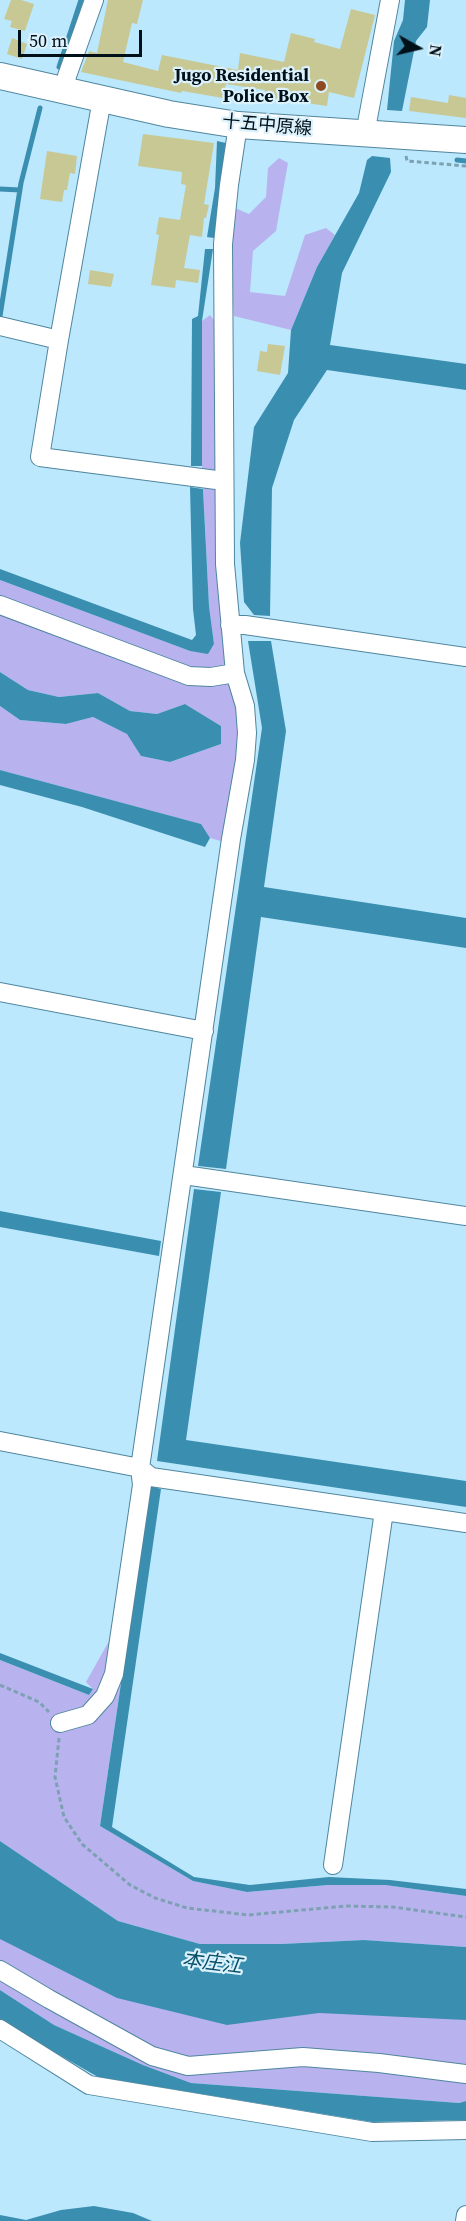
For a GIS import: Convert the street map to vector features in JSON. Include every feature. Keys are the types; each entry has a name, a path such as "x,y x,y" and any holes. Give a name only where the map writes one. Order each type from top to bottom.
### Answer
{"main road":[{"name":"十五中原線","path":"0,76 169,114 238,125 466,140"}],"street":[{"path":"64,91 67,76 94,0"},
{"path":"365,134 390,0"},
{"path":"102,99 40,457 224,481"},
{"path":"60,1723 88,1715 105,1696 114,1674 142,1485 140,1468 246,742 244,705 235,673 225,564 223,244 238,125"},
{"path":"0,326 59,340"},
{"path":"0,605 189,676 211,677 235,673"},
{"path":"230,625 466,657"},
{"path":"0,992 204,1031"},
{"path":"184,1175 466,1216"},
{"path":"0,1441 140,1468 151,1477 466,1523"},
{"path":"333,1865 384,1511"},
{"path":"0,1970 152,2056 188,2066 303,2057 379,2063 466,2074"},
{"path":"0,2029 89,2085 372,2132 466,2130"},
{"path":"465,2221 466,2215"}],"path":[{"path":"0,1685 39,1702 60,1723 56,1778 64,1817 82,1844 130,1885 155,1898 188,1908 248,1915 346,1906 393,1907 466,1917"}],"shaded area":[{"path":"279,158 288,163 276,231 253,251 250,292 285,296 305,235 326,228 335,235 317,267 291,330 234,316 229,252 235,208 249,214 266,197 268,168"},
{"path":"210,315 217,324 227,654 240,736 224,842 210,838 200,824 0,770 0,706 20,720 66,724 93,717 128,734 141,756 170,762 221,744 221,726 185,704 157,714 130,711 98,693 59,697 28,690 0,672 0,580 190,651 208,653 214,644 209,606 202,466 202,321"},
{"path":"109,1641 127,1641 100,1826 193,1881 247,1892 328,1885 385,1885 466,1896 466,1947 364,1940 281,1944 200,1944 118,1921 0,1841 0,1660 89,1695 93,1689 86,1682"},
{"path":"0,1937 466,2006 466,2101 459,2103 191,2083 143,2065 54,2025 0,1990"}],"water":[{"path":"405,0 430,0 427,27 416,41 402,111 387,110 394,41 403,20"},
{"path":"217,141 226,143 214,238 207,237 215,188"},
{"path":"372,156 390,158 391,172 342,273 330,345 466,364 466,390 327,370 294,420 272,488 270,616 254,615 244,602 240,543 254,427 288,373 291,330 317,267 359,193 367,160"},
{"path":"205,249 213,249 202,321 202,466 191,466 192,319 198,316"},
{"path":"190,487 203,489 209,606 214,644 208,654 190,651 0,580 0,569 192,640 196,635 193,609"},
{"path":"248,641 271,641 286,731 264,887 466,918 466,948 261,917 226,1169 198,1166 262,728"},
{"path":"0,672 28,690 59,697 98,693 130,711 157,714 185,704 221,726 221,744 170,762 141,756 127,734 93,717 66,724 20,720 0,706"},
{"path":"0,770 201,824 210,838 205,847 82,807 0,785"},
{"path":"194,1189 221,1192 186,1440 466,1481 466,1507 157,1461"},
{"path":"0,1211 161,1241 159,1256 0,1227"},
{"path":"150,1486 161,1489 112,1827 194,1877 250,1885 329,1877 390,1880 466,1889 466,1896 385,1885 328,1885 247,1892 193,1881 100,1826"},
{"path":"0,1653 93,1689 89,1695 0,1660"},
{"name":"本庄江","path":"0,1841 118,1921 200,1944 281,1944 364,1940 466,1947 466,2020 319,2013 227,2025 117,1998 0,1939"},
{"path":"0,1990 54,2025 143,2065 191,2083 459,2103 466,2101 466,2120 372,2122 98,2077 0,2021"},
{"path":"94,2206 133,2213 152,2221 0,2221 0,2215 26,2220 61,2210"}],"building":[{"path":"11,0 34,4 25,31 10,27 12,21 4,19"},
{"path":"108,0 143,0 137,24 132,23 123,62 158,71 162,55 238,70 240,53 284,62 291,33 340,49 351,9 375,15 354,98 329,92 327,106 264,97 265,90 226,84 223,98 182,91 181,93 81,72 89,51 97,53"},
{"path":"12,38 27,44 22,59 7,54"},
{"path":"449,95 466,98 466,118 409,111 411,97 448,103"},
{"path":"143,134 214,143 204,204 209,205 206,218 204,218 202,237 190,235 184,268 200,270 198,283 176,280 175,288 151,285 159,235 156,234 159,217 180,220 186,185 181,184 182,172 138,166"},
{"path":"47,151 77,156 75,174 70,173 62,202 40,199"},
{"path":"90,270 114,274 111,287 88,284"},
{"path":"268,344 285,346 280,375 257,371 260,351 267,352"}],"waterway":[{"path":"59,67 81,0"},
{"path":"0,316 21,183 40,108"},
{"path":"457,160 466,161"},
{"path":"0,189 20,190"}],"place":[{"name":"Jugo Residential Police Box","path":"321,86"}]}
